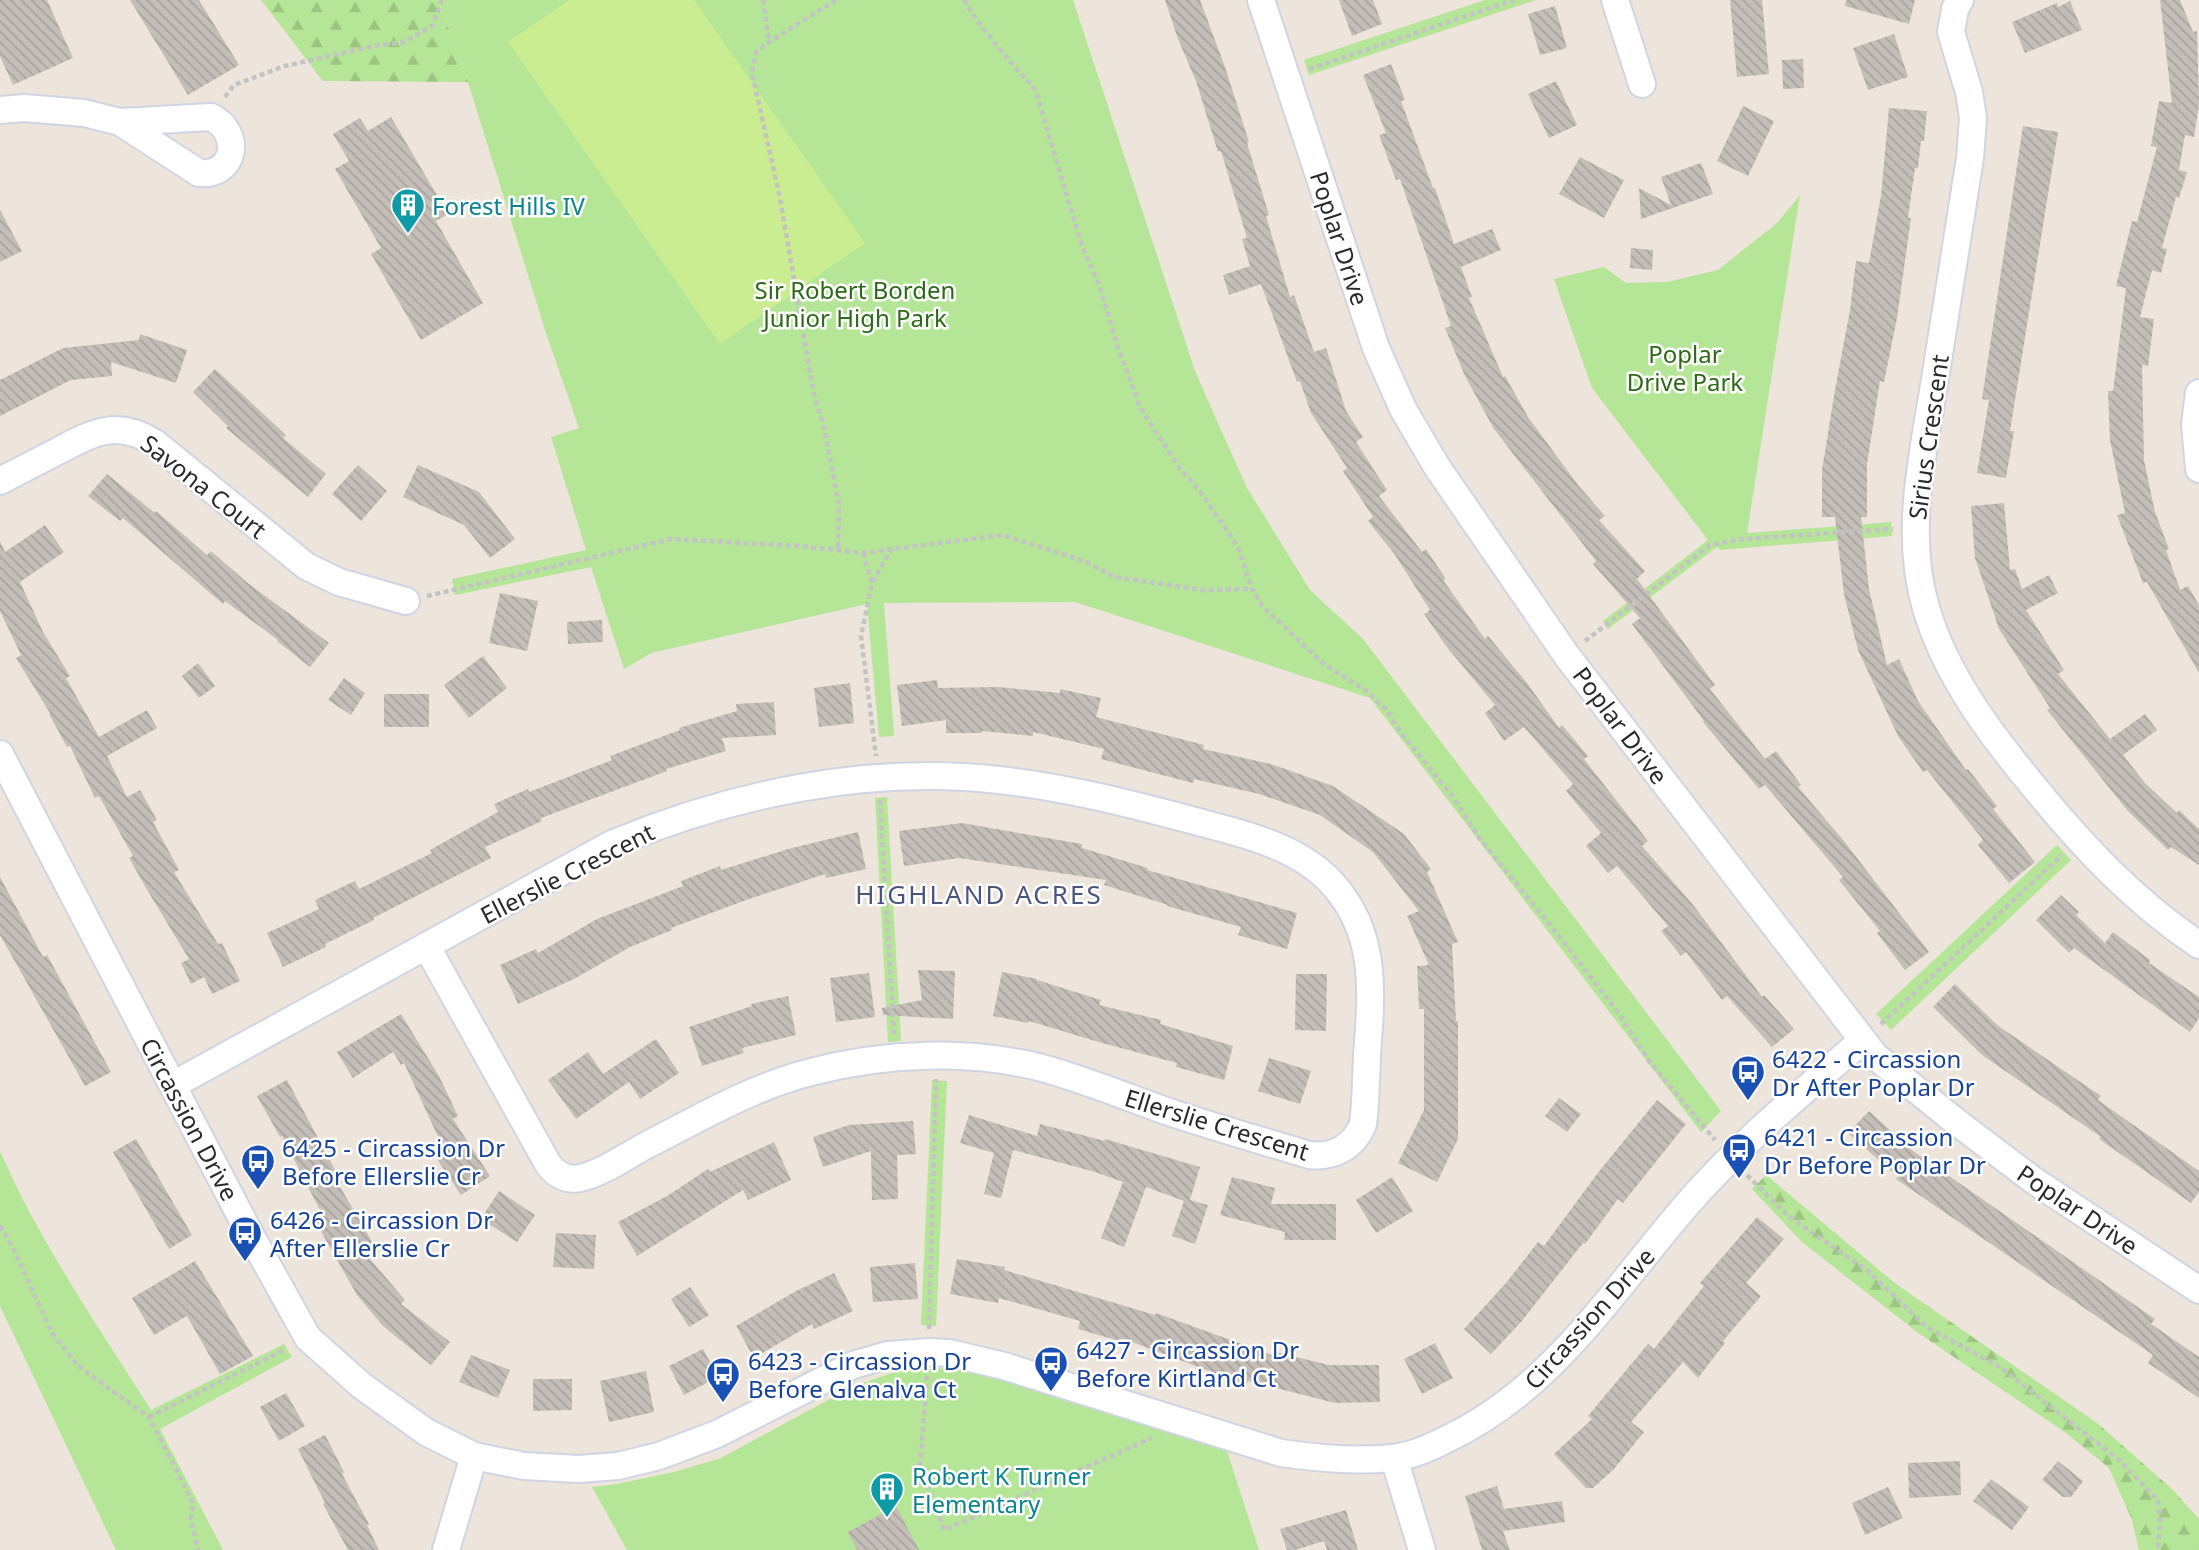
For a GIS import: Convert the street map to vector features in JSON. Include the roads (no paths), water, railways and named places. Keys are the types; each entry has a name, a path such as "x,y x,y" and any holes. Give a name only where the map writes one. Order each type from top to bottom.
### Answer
{"street":[{"name":"Poplar Drive","path":"1261,0 1376,348 1403,409 1437,467 1567,656 1875,1056 2033,1180 2199,1290"},
{"path":"1615,0 1642,84"},
{"name":"Sirius Crescent","path":"1960,0 1955,9 1951,32 1969,92 1973,118 1970,158 1916,500 1918,577 1926,610 1947,661 1993,738 2078,840 2163,921 2199,945"},
{"path":"0,110 24,108 84,113 120,122 211,117 220,121 229,131 230,152 225,164 219,169 208,173 191,169 120,122"},
{"path":"2199,393 2195,424 2199,469"},
{"name":"Savona Court","path":"0,481 91,434 114,429 134,432 155,443 306,566 339,582 406,601"},
{"name":"Circassion Drive","path":"0,754 250,1234 308,1338 362,1386 426,1432 474,1456 524,1466 578,1469 618,1466 659,1456 717,1434 853,1365 888,1355 929,1352 959,1355 1004,1366 1281,1453 1339,1460 1394,1458 1426,1449 1500,1410 1530,1386 1601,1311 1683,1209 1730,1157 1862,1041"},
{"name":"Ellerslie Crescent","path":"173,1084 612,844 658,825 706,809 757,797 879,778 965,777 1000,780 1139,805 1290,851 1322,872 1343,895 1358,921 1366,946 1371,988 1363,1124 1351,1142 1331,1154 1308,1155 1042,1069 990,1060 895,1058 837,1066 787,1079 731,1101 606,1167 580,1178 569,1178 555,1173 548,1164 427,947"},
{"path":"446,1550 474,1456"},
{"path":"1394,1458 1422,1550"}],"place":[{"name":"Forest Hills IV","path":"408,235"},
{"name":"6422 - Circassion Dr After Poplar Dr","path":"1748,1102"},
{"name":"6421 - Circassion Dr Before Poplar Dr","path":"1739,1180"},
{"name":"6425 - Circassion Dr Before Ellerslie Cr","path":"258,1191"},
{"name":"6426 - Circassion Dr After Ellerslie Cr","path":"245,1263"},
{"name":"6427 - Circassion Dr Before Kirtland Ct","path":"1051,1393"},
{"name":"6423 - Circassion Dr Before Glenalva Ct","path":"723,1404"},
{"name":"Robert K Turner Elementary","path":"887,1519"}],"district":[{"name":"HIGHLAND ACRES","path":"979,894"}],"park label":[{"name":"Sir Robert Borden Junior High Park","path":"855,303"},
{"name":"Poplar Drive Park","path":"1685,367"}]}
